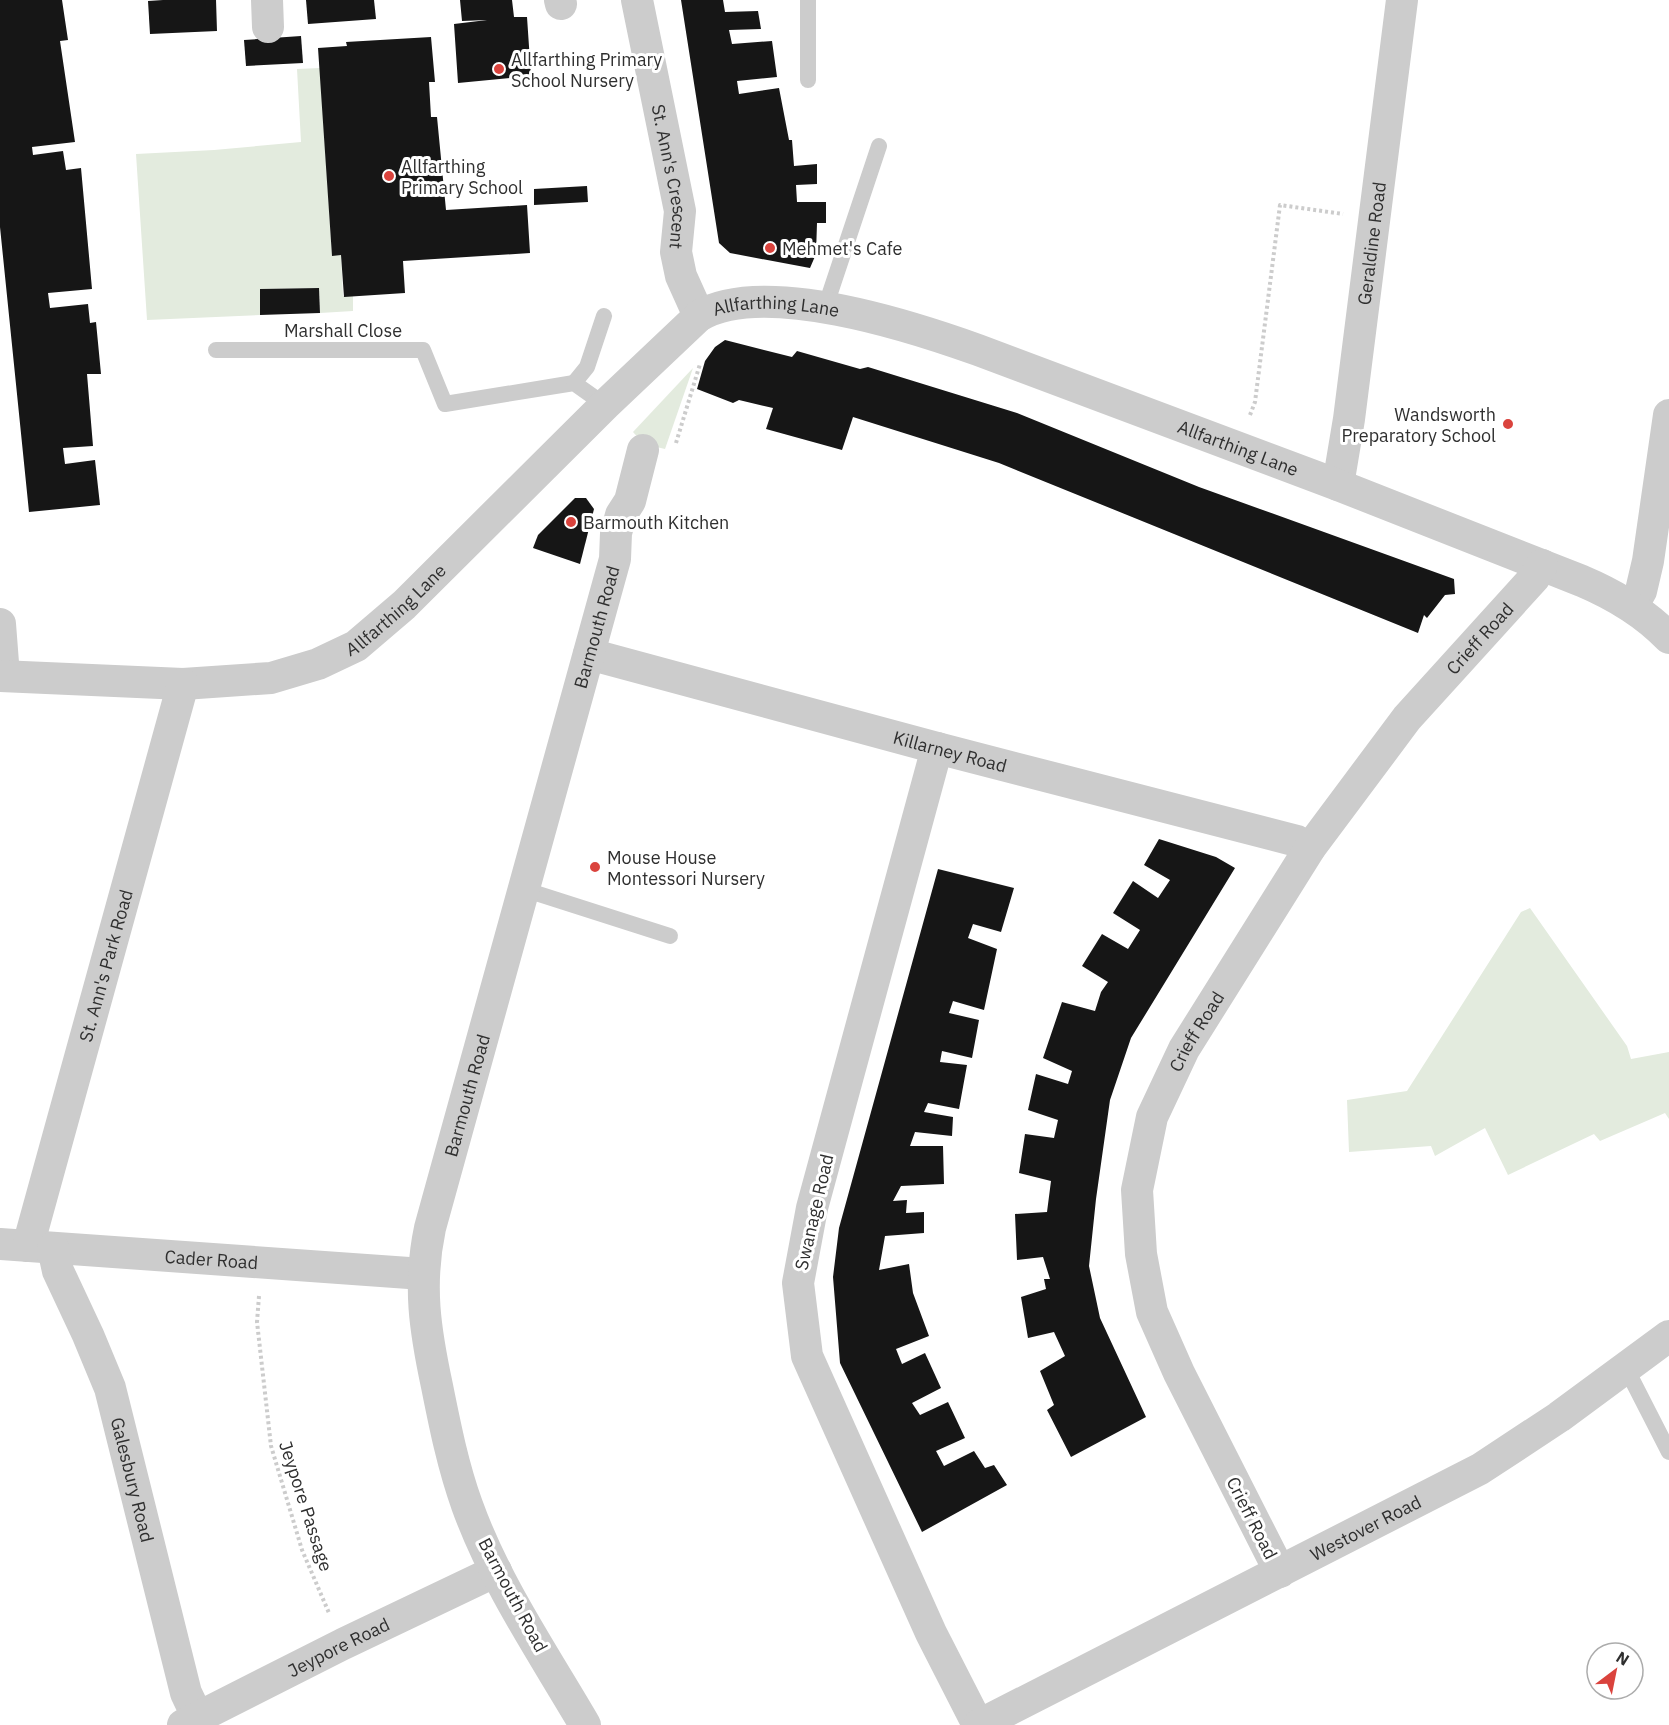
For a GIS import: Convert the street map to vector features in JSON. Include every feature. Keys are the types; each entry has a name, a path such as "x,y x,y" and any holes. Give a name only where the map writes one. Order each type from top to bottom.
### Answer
{"street":[{"name":"St. Ann's Crescent","path":"637,0 680,211 676,252 681,276 699,316"},
{"name":"Geraldine Road","path":"1338,485 1378,200 1402,0"},
{"name":"Allfarthing Lane","path":"2,676 183,684 271,678 318,664 356,646 404,605 605,405 699,316 728,304 753,302 784,302 825,308 934,334 1338,485 1608,592 1632,607 1669,638"},
{"path":"1632,607 1641,591 1648,561 1669,416"},
{"name":"Barmouth Road","path":"585,1725 496,1571 467,1505 450,1449 426,1332 423,1274 430,1228 615,559 616,533 621,515 630,501 644,450"},
{"name":"Crieff Road","path":"1280,1572 1179,1373 1152,1312 1141,1254 1137,1190 1152,1117 1184,1049 1310,848 1407,718 1534,578 1542,565"},
{"path":"0,624 2,676"},
{"name":"Killarney Road","path":"589,654 1297,841 1310,848"},
{"name":"St. Ann's Park Road","path":"27,1246 183,684"},
{"name":"Swanage Road","path":"937,747 812,1208 798,1283 807,1356 931,1633 978,1725"},
{"name":"Cader Road","path":"27,1246 423,1274"},
{"name":"Galesbury Road","path":"27,1246 58,1271 110,1389 186,1693 190,1721"},
{"name":"Westover Road","path":"978,1725 1479,1469 1559,1417 1669,1336"},
{"name":"Jeypore Road","path":"190,1721 496,1571"}],"lane":[{"path":"808,0 808,81"},
{"path":"825,308 879,146"},
{"path":"604,315 587,367 574,383 605,405"},
{"name":"Marshall Close","path":"216,350 423,350 445,404 574,383"},
{"path":"523,889 670,936"},
{"path":"1626,1368 1669,1452"}],"path":[{"path":"1237,448 1255,402 1280,205 1355,216 1378,200"},
{"path":"675,444 701,360"},
{"name":"Jeypore Passage","path":"257,1263 259,1295 257,1322 271,1446 302,1550 343,1644"}],"shaded area":[{"path":"320,68 332,255 341,255 343,296 353,296 353,311 320,313 319,288 260,289 260,315 147,320 136,154 301,142 297,69"},
{"path":"693,368 665,449 644,444 633,432"},
{"path":"1530,908 1627,1046 1631,1059 1669,1052 1669,1119 1665,1113 1600,1141 1594,1134 1508,1175 1485,1128 1435,1156 1431,1146 1349,1152 1347,1100 1407,1091 1521,912"}],"building":[{"path":"0,0 62,0 68,40 60,41 75,142 32,147 33,155 63,151 66,170 81,168 92,289 48,293 50,308 88,304 90,323 96,322 101,374 87,374 93,446 63,448 65,464 95,460 100,505 29,512 0,227"},
{"path":"216,0 217,31 150,34 148,1"},
{"path":"306,0 374,0 376,19 308,24"},
{"path":"460,0 512,0 514,17 527,17 531,76 458,83 454,24 487,20 462,21"},
{"path":"681,0 723,0 725,12 758,11 761,29 729,30 732,44 772,41 777,77 737,81 739,94 779,88 789,140 792,140 794,166 817,164 817,184 796,185 797,202 826,202 826,223 817,223 816,254 810,268 730,253 719,243"},
{"path":"301,36 303,63 246,66 244,40"},
{"path":"431,37 435,82 429,82 431,117 437,117 446,210 527,205 530,253 403,261 405,293 344,297 341,255 332,256 318,48 347,46 346,42"},
{"path":"587,186 588,202 534,205 534,189"},
{"path":"319,288 320,313 260,315 260,289"},
{"path":"725,340 792,357 797,351 860,369 868,367 1017,413 1199,487 1454,579 1455,594 1445,595 1427,618 1424,615 1418,633 999,463 853,417 842,450 766,429 773,408 739,400 733,403 697,389 705,361 715,347"},
{"name":"Barmouth Kitchen","path":"575,498 586,498 594,509 580,564 533,548 538,535"},
{"path":"1159,839 1216,857 1235,868 1131,1038 1110,1100 1089,1266 1100,1318 1146,1417 1071,1457 1047,1410 1054,1405 1040,1371 1065,1356 1054,1332 1028,1338 1021,1297 1046,1289 1044,1279 1050,1279 1043,1257 1017,1260 1015,1214 1047,1212 1051,1181 1019,1173 1025,1134 1054,1138 1058,1120 1028,1110 1036,1074 1068,1084 1072,1071 1043,1058 1062,1002 1095,1011 1101,992 1108,982 1082,966 1102,934 1128,949 1140,930 1113,913 1133,881 1158,898 1170,880 1144,865"},
{"path":"938,869 1014,888 1001,932 973,924 968,938 997,949 984,1010 953,1001 949,1013 979,1020 972,1058 942,1051 940,1062 967,1065 959,1109 928,1103 924,1112 953,1117 952,1136 915,1132 910,1146 943,1146 944,1184 901,1186 893,1201 907,1200 906,1213 924,1212 924,1233 885,1236 879,1270 909,1264 913,1293 929,1336 896,1349 902,1364 925,1353 941,1388 912,1403 920,1415 948,1402 965,1438 936,1451 944,1466 974,1451 985,1468 994,1465 1007,1485 922,1532 840,1363 833,1277 839,1228"}],"place":[{"name":"Allfarthing Primary School Nursery","path":"499,69"},
{"name":"Allfarthing Primary School","path":"389,176"},
{"name":"Mehmet's Cafe","path":"770,248"},
{"name":"Wandsworth Preparatory School","path":"1508,424"},
{"name":"Barmouth Kitchen","path":"571,522"},
{"name":"Mouse House Montessori Nursery","path":"595,867"}]}
